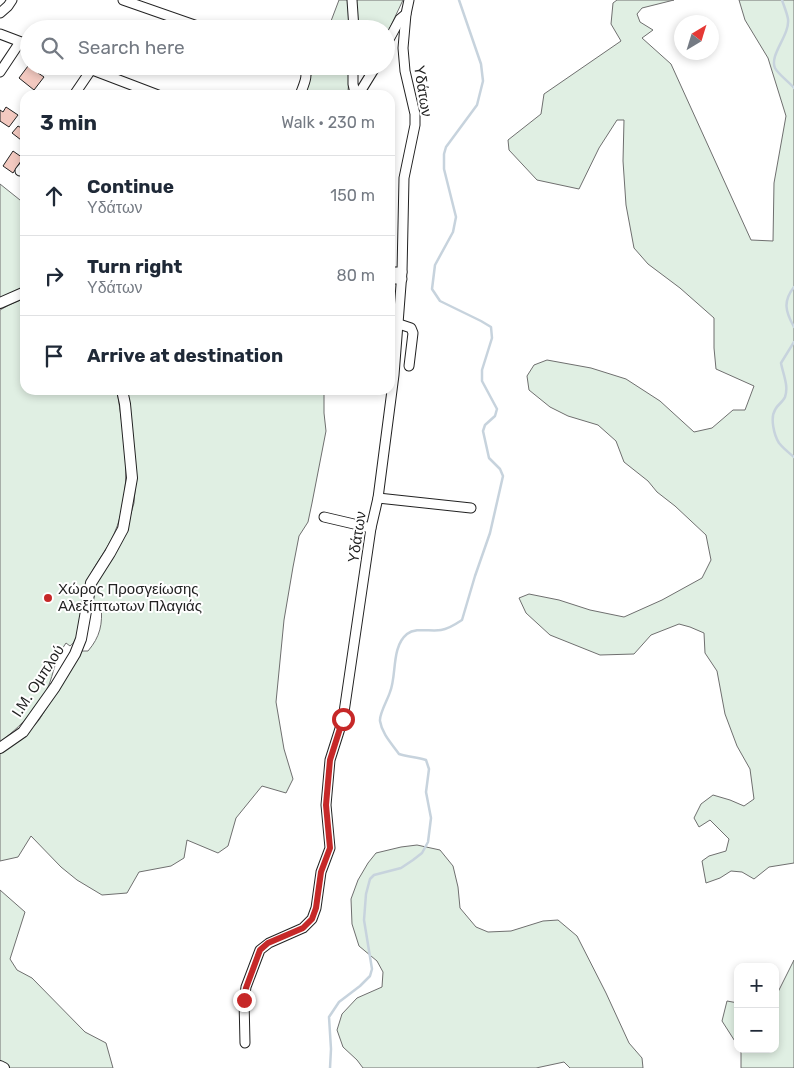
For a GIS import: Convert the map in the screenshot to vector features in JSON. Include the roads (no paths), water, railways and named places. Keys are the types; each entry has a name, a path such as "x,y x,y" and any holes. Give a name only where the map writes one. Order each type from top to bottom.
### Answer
{"street":[{"path":"0,13 12,0"},
{"path":"123,0 180,20"},
{"path":"352,0 353,20"},
{"name":"Υδάτων","path":"395,353 402,276 404,178 416,119 405,71 403,48 409,0"},
{"path":"395,28 400,19 406,14"},
{"path":"0,34 20,42"},
{"path":"0,72 20,49"},
{"path":"76,90 84,75"},
{"path":"105,75 145,90"},
{"path":"301,90 306,75"},
{"path":"353,75 354,90"},
{"path":"361,90 370,75"},
{"path":"395,274 402,276"},
{"path":"395,278 402,276"},
{"path":"0,303 20,294"},
{"path":"395,295 401,295"},
{"path":"399,324 411,328 413,333 409,366"},
{"name":"Ι.Μ. Ομπλού","path":"0,748 23,732 55,688 70,662 81,639 91,583 123,529 132,478 123,395"},
{"name":"Υδάτων","path":"246,1043 244,1000 246,988 260,950 268,943 303,928 312,919 316,908 321,872 330,848 326,805 330,760 343,719 371,528 378,498 390,395"},
{"path":"378,498 471,508"},
{"path":"324,518 371,528"},
{"path":"0,1066 4,1068"}],"waterway":[{"path":"330,1068 329,1017 339,1002 370,976 372,969 364,920 366,894 370,879 374,875 401,868 422,853 428,842 431,818 426,792 429,769 426,760 399,754 385,735 380,721 392,685 396,654 407,634 419,630 444,629 462,620 490,533 503,476 500,469 489,458 483,431 485,425 495,416 497,409 482,381 482,370 492,338 491,327 440,301 432,289 435,265 453,232 456,217 444,169 444,154 446,147 477,105 483,81 481,64 459,0"},
{"path":"782,0 788,17 788,25 774,63 776,70 794,88"},
{"path":"794,287 790,292 786,306 794,327"},
{"path":"794,342 781,363 786,393 784,399 775,410 773,422 774,431 779,443 794,457"}],"place":[{"name":"Χώρος Προσγείωσης Αλεξίπτωτων Πλαγιάς","path":"48,598"}]}
